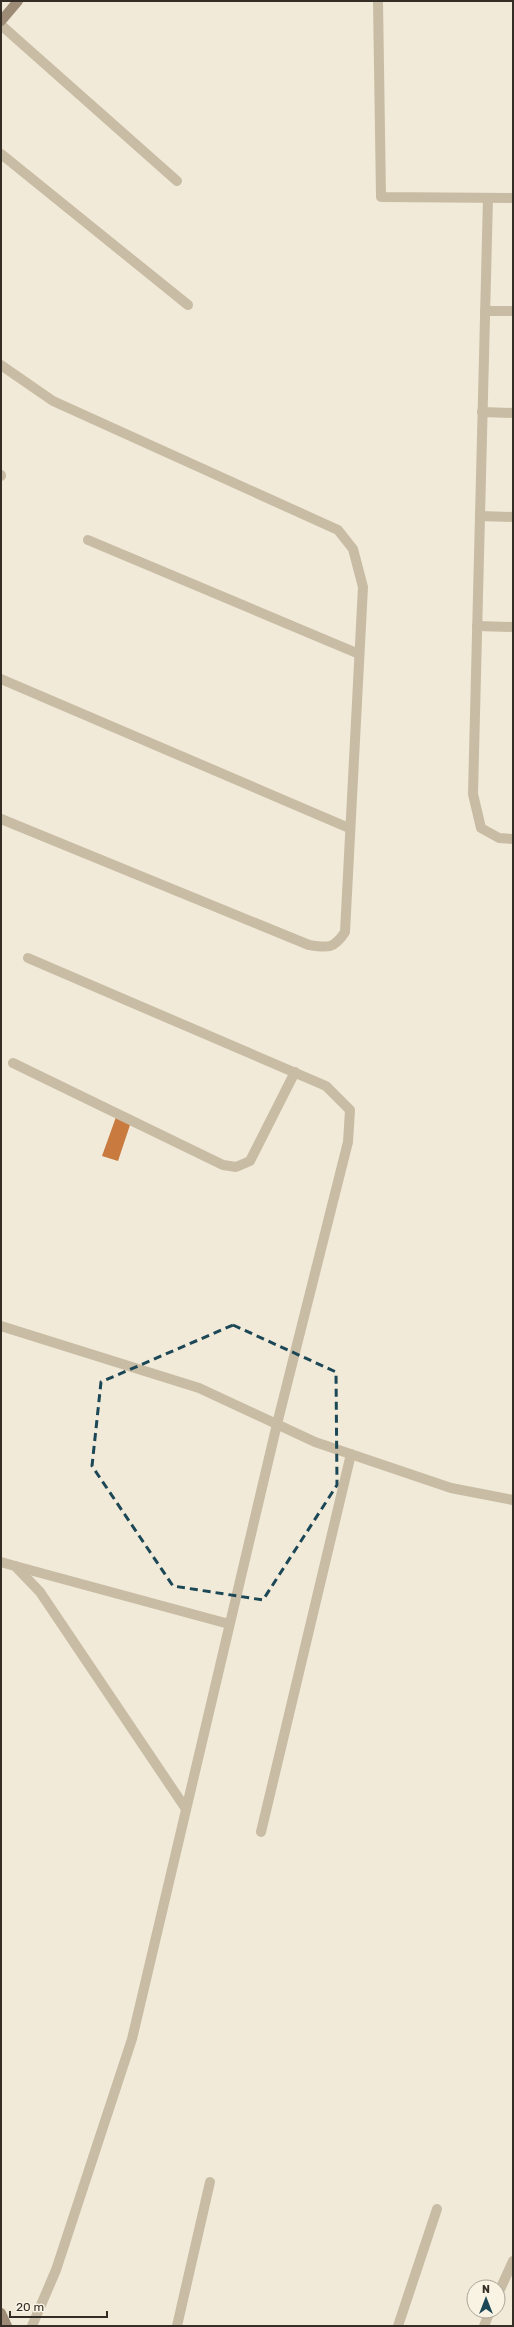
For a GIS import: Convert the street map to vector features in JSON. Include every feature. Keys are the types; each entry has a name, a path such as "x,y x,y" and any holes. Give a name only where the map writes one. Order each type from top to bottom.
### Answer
{"main road":[{"path":"1,21 18,1"},
{"path":"1,2313 7,2326"}],"street":[{"path":"378,1 381,197 513,198"},
{"path":"1,25 178,181"},
{"path":"1,154 188,305"},
{"path":"488,198 473,794 481,828 499,838 513,839"},
{"path":"485,311 513,311"},
{"path":"1,365 53,402 338,530 353,548 363,587 349,828 345,932 338,943 327,948 308,946 1,819"},
{"path":"482,412 513,413"},
{"path":"480,516 513,517"},
{"path":"88,540 359,654"},
{"path":"477,626 513,627"},
{"path":"1,679 349,828"},
{"path":"28,958 326,1086 350,1110 348,1142 277,1424 132,2039 56,2270 32,2326"},
{"path":"13,1063 223,1165 236,1167 250,1162 295,1072"},
{"path":"1,1326 199,1388 315,1442 450,1488 513,1500"},
{"path":"261,1832 351,1454"},
{"path":"1,1562 229,1624"},
{"path":"15,1566 40,1592 186,1809"},
{"path":"177,2326 210,2182"},
{"path":"398,2326 437,2208"},
{"path":"505,2279 513,2261"}],"highlighted area":[{"path":"233,1325 336,1372 337,1485 263,1600 173,1586 92,1466 101,1382"}],"building":[{"path":"116,1117 131,1122 118,1161 102,1156"}]}
